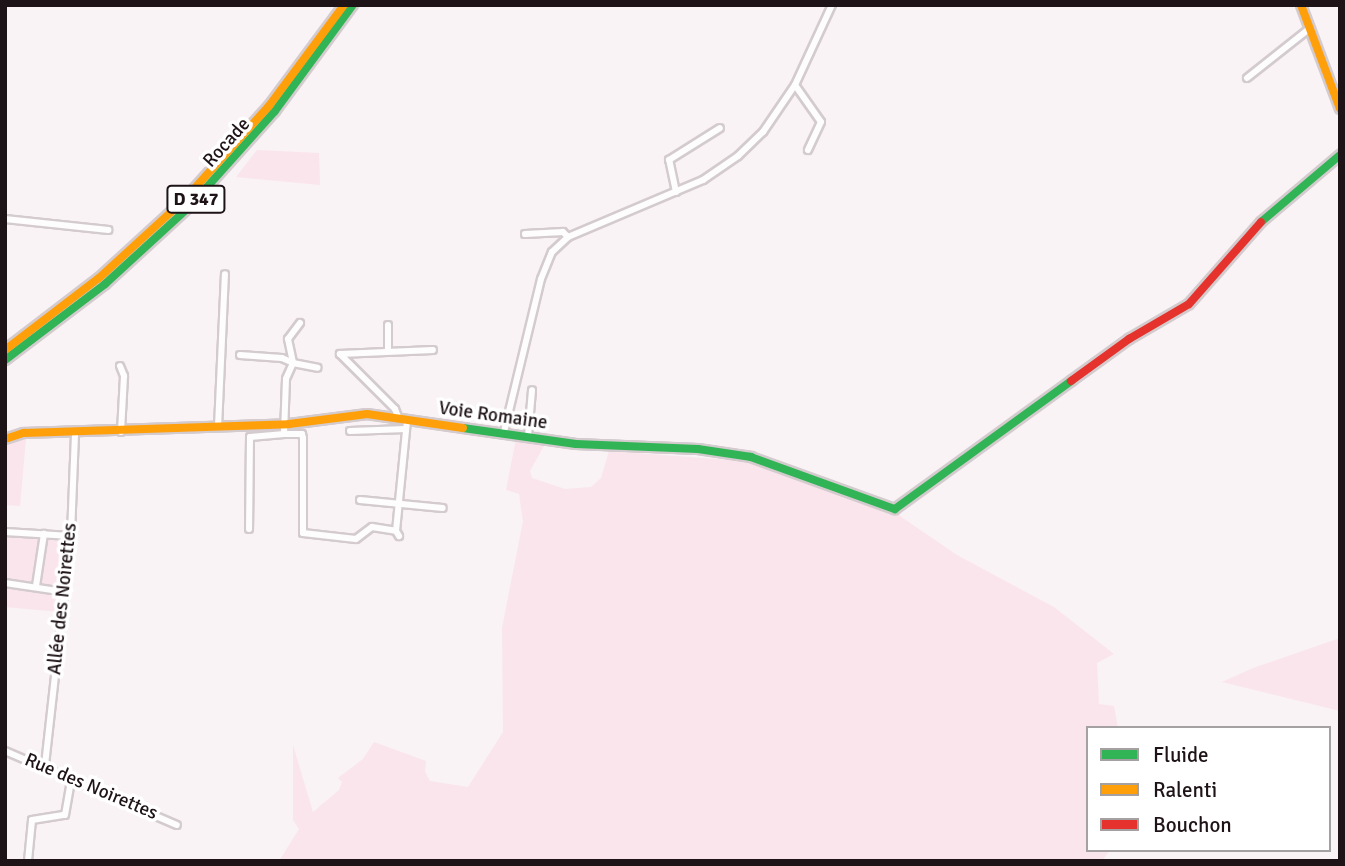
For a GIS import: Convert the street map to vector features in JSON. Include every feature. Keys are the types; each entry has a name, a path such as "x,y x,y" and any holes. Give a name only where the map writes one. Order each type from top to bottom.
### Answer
{"main road":[{"name":"D 347","path":"5,350 33,335 119,261 201,183 269,106 344,5"},
{"name":"Rocade","path":"5,360 33,335 134,259 216,178 288,95 353,5"},
{"path":"1301,5 1340,109"},
{"name":"Voie Romaine","path":"5,439 24,433 121,432 282,424 367,414 404,422 528,436 758,458 898,508 1118,347 1189,304 1244,238 1290,195 1340,155"},
{"path":"5,344 33,335"},
{"path":"5,366 33,335"}],"street":[{"path":"504,432 546,263 568,237 676,192 738,156 763,132 795,85 832,5"},
{"path":"1247,78 1310,28"},
{"path":"795,85 821,122 808,150"},
{"path":"676,192 669,160 720,128"},
{"path":"5,219 108,230"},
{"path":"525,234 563,232 568,237"},
{"path":"218,427 225,274"},
{"path":"284,434 282,424 286,379 293,363 288,339 300,323"},
{"path":"388,325 388,350"},
{"path":"249,529 250,438 284,434 303,438 303,533 356,539 372,527 397,533 404,422 395,409 340,354 433,350"},
{"path":"240,355 282,358 318,368"},
{"path":"120,366 124,376 121,432"},
{"path":"528,436 532,390"},
{"path":"350,431 404,422"},
{"name":"Allée des Noirettes","path":"45,765 71,536 75,433"},
{"path":"360,500 443,508"},
{"path":"5,532 71,536"},
{"path":"36,586 44,534"},
{"path":"5,583 52,590"},
{"name":"Rue des Noirettes","path":"5,751 45,765 177,825"},
{"path":"28,861 32,820 65,816 72,777"}],"shaded area":[{"path":"257,150 319,153 320,185 236,177"},
{"path":"26,439 20,506 5,505 5,443"},
{"path":"516,439 545,444 530,471 532,478 565,489 591,487 601,478 609,451 757,462 897,514 957,555 1054,607 1114,654 1097,663 1099,704 1114,706 1118,726 1086,726 1086,852 1109,852 1102,861 279,861 299,829 293,820 293,745 313,812 339,790 342,782 338,778 363,759 374,742 426,761 425,772 430,781 468,787 503,732 502,628 523,521 519,494 506,490"},
{"path":"5,530 69,533 60,612 5,607"},
{"path":"1340,638 1340,711 1222,682 1253,668"}],"traffic: fast":[{"path":"5,360 105,284 190,206 275,111 353,5"},
{"path":"1261,222 1340,155"},
{"path":"463,428 576,444 698,449 751,457 895,509 1071,381"}],"traffic: slow":[{"path":"5,350 99,278 184,200 269,106 344,5"},
{"path":"1301,5 1340,109"},
{"path":"5,439 24,433 289,424 367,414 463,428"}],"traffic: jam":[{"path":"1071,381 1129,339 1189,304 1261,222"}]}
